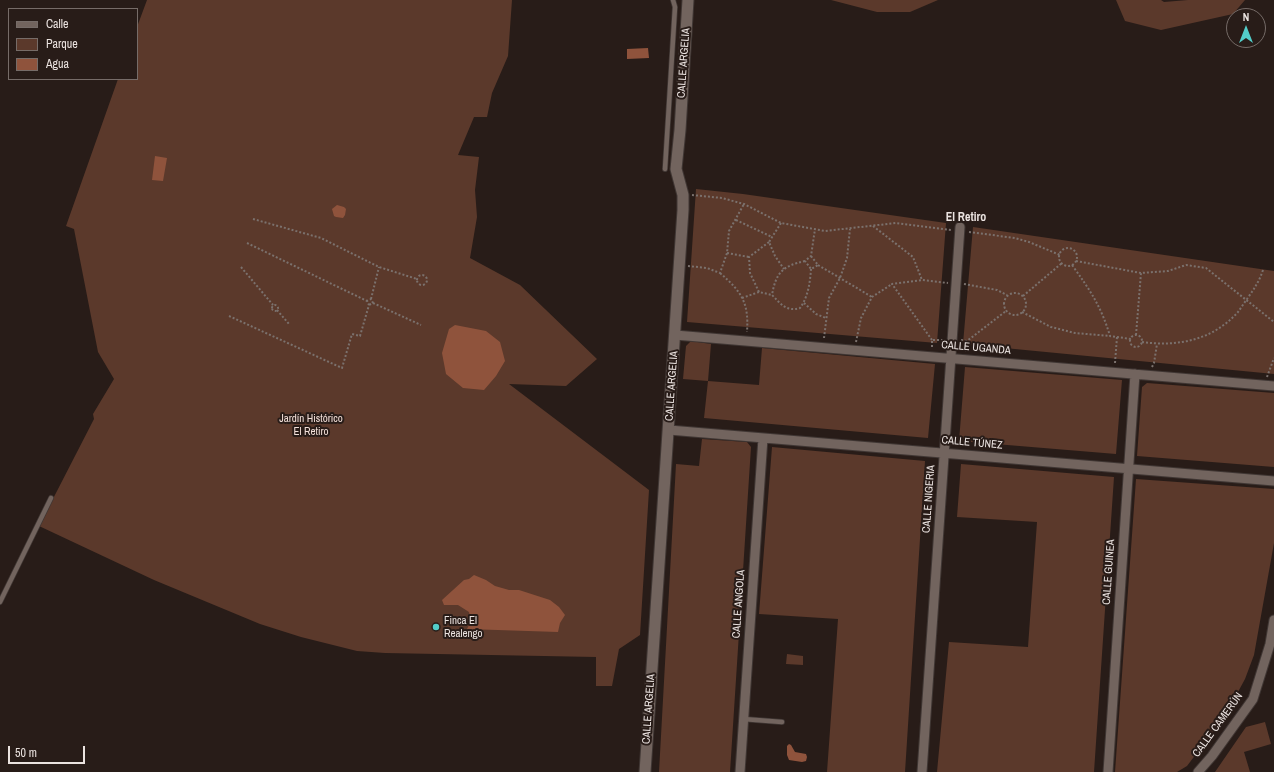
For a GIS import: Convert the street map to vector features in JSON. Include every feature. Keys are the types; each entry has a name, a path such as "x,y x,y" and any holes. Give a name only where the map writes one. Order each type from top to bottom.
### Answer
{"street":[{"name":"CALLE ARGELIA","path":"645,772 680,265 683,195 676,169 680,130 688,0"},
{"name":"CALLE NIGERIA","path":"922,772 960,229"},
{"name":"CALLE UGANDA","path":"675,334 1274,386"},
{"name":"CALLE GUINEA","path":"1108,772 1135,374"},
{"name":"CALLE TÚNEZ","path":"669,430 1274,481"},
{"name":"CALLE ANGOLA","path":"740,772 763,438"},
{"name":"CALLE CAMERÚN","path":"1198,772 1212,756 1253,699 1270,644 1274,620"}],"lane":[{"path":"665,169 675,7 673,0"},
{"path":"0,602 51,498"},
{"path":"743,719 782,722"}],"path":[{"path":"683,195 722,198 744,204 781,224 825,231 896,223 960,229 1015,238 1029,242 1060,255"},
{"path":"720,273 727,253 729,231 744,204"},
{"path":"253,219 321,238 379,267 417,279 417,282 421,285 424,285 427,281 427,278 423,275 418,276 417,279"},
{"path":"736,220 772,237"},
{"path":"727,253 749,257 768,242 781,224"},
{"path":"872,226 913,258 922,280"},
{"path":"823,347 828,298 840,278 847,258 850,228"},
{"path":"772,295 776,282 784,269 790,265 805,261 811,256 815,229"},
{"path":"768,242 784,269"},
{"path":"229,316 342,368 352,334 360,336 369,305 367,301 247,243"},
{"path":"1065,249 1073,250 1077,256 1076,261 1072,265 1067,266 1062,263 1060,255 1065,249"},
{"path":"811,256 818,264 872,297"},
{"path":"749,257 750,273 759,292"},
{"path":"742,298 759,292 772,295 787,309 796,310 800,308 804,302 811,280 811,270 805,261"},
{"path":"1076,261 1141,273 1168,271 1186,265 1206,268 1274,322"},
{"path":"1023,296 1062,263"},
{"path":"811,270 818,264"},
{"path":"680,265 696,266 720,273 733,285 747,308 747,341"},
{"path":"1072,265 1093,294 1105,318 1110,336"},
{"path":"241,267 273,305 278,305 279,308 277,310 289,324"},
{"path":"379,267 371,299 373,303 421,325"},
{"path":"1142,342 1157,344 1185,342 1201,338 1216,331 1239,311 1257,286 1264,270"},
{"path":"1022,312 1026,302 1023,296 1017,293 1010,293 1007,295 1004,301 1004,308 1012,314 1019,314 1022,312 1051,327 1075,333 1131,339 1136,335 1141,273"},
{"path":"855,350 856,336 861,318 872,297 892,284 922,280 997,290 1007,295"},
{"path":"892,284 932,340"},
{"path":"367,301 371,299"},
{"path":"804,302 816,314 826,318"},
{"path":"369,305 373,303"},
{"path":"967,341 1006,311"},
{"path":"1136,335 1141,337 1142,342"},
{"path":"1114,372 1117,337"},
{"path":"1131,339 1130,342 1138,347 1142,342"},
{"path":"1148,375 1154,363 1157,344"},
{"path":"1264,385 1274,358"}],"green space":[{"name":"Jardín Histórico El Retiro","path":"147,0 512,0 508,56 492,93 487,117 474,117 458,155 479,157 475,190 477,217 470,258 520,285 597,359 566,386 509,384 649,490 640,635 619,649 612,686 596,686 596,657 385,653 357,651 301,637 260,624 154,580 39,526 94,419 93,414 114,379 98,352 74,229 66,226 118,80 138,80 138,24"},
{"path":"831,0 938,0 910,12 877,12"},
{"path":"1116,0 1161,0 1164,2 1188,0 1245,0 1238,8 1226,8 1226,16 1161,30 1125,21"},
{"path":"696,189 743,194 946,223 937,343 687,322"},
{"path":"973,227 1274,271 1274,374 963,344"},
{"path":"691,341 711,344 708,381 683,379 686,346"},
{"path":"762,348 935,364 928,438 704,418 708,381 759,385"},
{"path":"965,367 1122,380 1116,454 959,441"},
{"path":"1147,383 1274,393 1274,467 1137,456 1142,387"},
{"path":"702,439 747,442 751,447 730,772 659,772 676,464 699,466"},
{"path":"772,447 925,461 905,772 827,772 838,619 759,614"},
{"path":"961,464 1114,477 1094,772 937,772 949,642 1028,647 1037,522 957,517"},
{"path":"1136,479 1274,489 1274,543 1254,655 1245,679 1225,716 1187,766 1177,772 1115,772"},
{"path":"787,654 803,656 803,665 786,664"},
{"path":"1265,722 1271,744 1244,752 1250,772 1215,772 1246,727"}],"water":[{"path":"648,48 649,58 627,59 627,49"},
{"path":"155,156 167,158 163,181 152,180"},
{"path":"337,205 346,209 343,218 334,216 332,209"},
{"path":"455,325 486,331 500,342 505,361 496,376 484,390 463,388 446,374 442,353 449,329"},
{"path":"474,575 495,586 509,590 519,590 550,600 559,607 565,615 560,623 558,632 467,629 471,621 469,612 458,605 444,605 442,600 464,580 469,579"},
{"path":"789,744 795,752 806,754 806,761 802,762 789,760 787,755 787,746"}],"place":[{"name":"Finca El Realengo","path":"436,627"}],"district":[{"name":"El Retiro","path":"966,218"}]}
